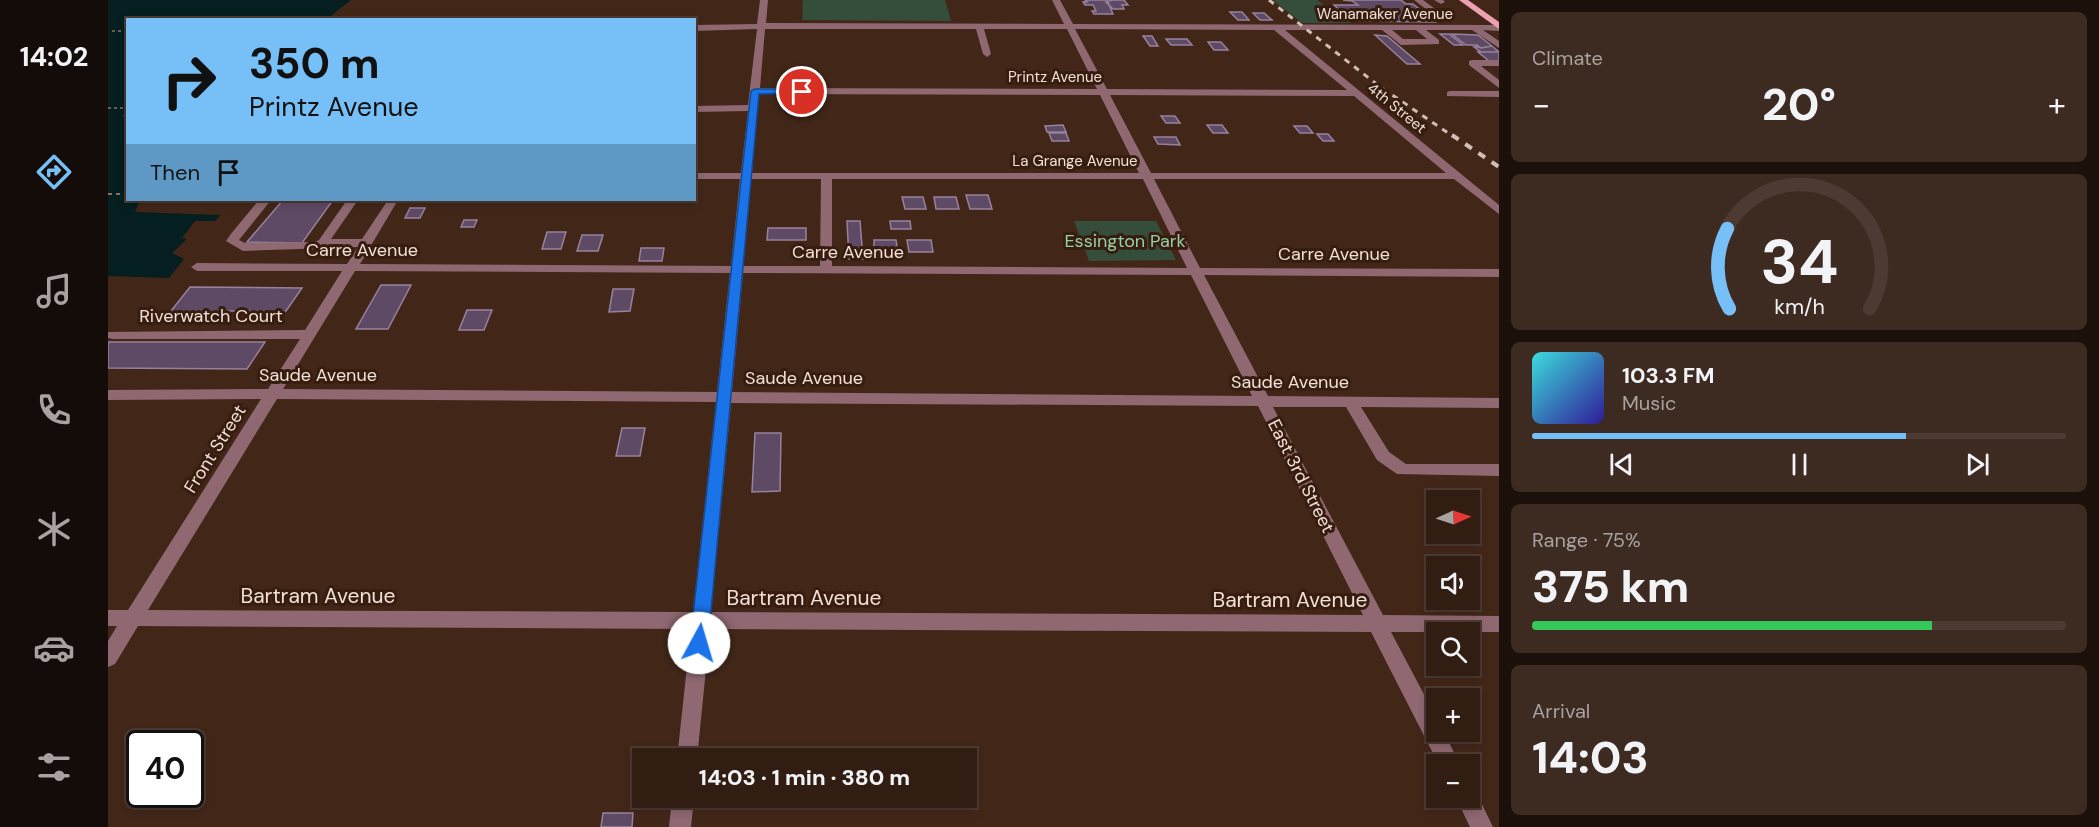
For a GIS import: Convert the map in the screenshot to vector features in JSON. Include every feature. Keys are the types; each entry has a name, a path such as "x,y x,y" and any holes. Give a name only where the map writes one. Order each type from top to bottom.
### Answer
{"main road":[{"path":"1463,0 1499,27"}],"street":[{"path":"688,748 764,0"},
{"name":"East 3rd Street","path":"1056,0 1444,754"},
{"path":"1418,0 1446,20"},
{"name":"Wanamaker Avenue","path":"696,28 762,26 1499,27"},
{"path":"979,27 987,54"},
{"name":"4th Street","path":"1276,27 1499,211"},
{"path":"1383,27 1411,51"},
{"path":"1401,42 1436,42 1418,28"},
{"path":"1474,28 1499,45"},
{"path":"1498,93 1472,63 1499,63"},
{"name":"Printz Avenue","path":"755,91 1355,93"},
{"path":"1450,94 1498,93"},
{"path":"696,109 754,108"},
{"name":"La Grange Avenue","path":"696,176 1456,176"},
{"path":"826,270 827,176"},
{"path":"264,201 234,238 232,241 234,244 243,247 311,248 323,243 366,243"},
{"path":"323,243 351,201"},
{"name":"Front Street","path":"108,658 392,201"},
{"name":"Carre Avenue","path":"197,267 1499,273"},
{"name":"Riverwatch Court","path":"113,335 310,334"},
{"name":"Saude Avenue","path":"108,395 272,394 1499,403"},
{"path":"1350,402 1383,456 1403,470 1499,470"},
{"name":"Bartram Avenue","path":"108,618 1499,624"},
{"path":"680,827 682,808"},
{"path":"1472,808 1482,827"}],"path":[{"path":"112,31 126,31"},
{"path":"108,108 126,108"},
{"path":"108,194 126,194"}],"green space":[{"path":"803,0 945,0 951,21 802,20"},
{"path":"1273,0 1317,0 1351,23 1302,23"},
{"name":"Essington Park","path":"1074,221 1156,221 1176,260 1089,261"}],"water":[{"path":"108,0 351,0 328,18 126,18 126,112 122,116 126,117 126,201 140,201 135,212 221,215 215,221 195,221 182,238 187,239 172,253 184,259 169,278 108,276"}],"building":[{"path":"1085,0 1107,0 1113,14 1094,14 1092,11 1096,11 1093,5 1085,5 1083,2 1087,2"},
{"path":"1124,0 1128,5 1122,5 1124,9 1113,9 1106,2"},
{"path":"1343,0 1401,0 1406,4 1413,4 1435,22 1352,21 1334,5 1358,5 1352,1"},
{"path":"1230,12 1242,12 1249,20 1238,20"},
{"path":"1253,13 1264,13 1272,20 1260,20"},
{"path":"1440,34 1449,34 1463,45 1454,45"},
{"path":"1452,34 1478,35 1492,46 1481,48 1477,45 1466,45"},
{"path":"1375,35 1387,36 1420,64 1407,64"},
{"path":"1143,36 1152,36 1158,46 1150,46"},
{"path":"1166,39 1187,39 1192,45 1171,45"},
{"path":"1208,42 1221,42 1228,50 1214,50"},
{"path":"1475,45 1481,48 1492,46 1499,52 1481,52 1474,47 1478,47"},
{"path":"1478,52 1499,52 1499,61 1489,61"},
{"path":"1161,116 1175,116 1180,123 1166,123"},
{"path":"1063,125 1066,132 1047,132 1045,126"},
{"path":"1207,125 1222,125 1228,133 1213,133"},
{"path":"1294,126 1307,126 1313,133 1300,133"},
{"path":"1049,133 1066,133 1069,141 1052,141"},
{"path":"1317,134 1328,134 1334,141 1323,141"},
{"path":"1154,137 1176,137 1180,145 1158,144"},
{"path":"966,195 988,195 992,209 970,209"},
{"path":"902,197 923,197 926,209 905,209"},
{"path":"934,197 956,197 959,209 936,209"},
{"path":"282,201 332,201 302,243 247,242"},
{"path":"410,208 425,208 420,218 405,218"},
{"path":"464,220 477,220 474,227 461,227"},
{"path":"847,221 860,221 863,259 849,259"},
{"path":"890,221 910,221 911,229 891,229"},
{"path":"768,228 806,228 806,240 767,240"},
{"path":"547,232 566,232 561,249 542,249"},
{"path":"582,235 603,235 598,251 577,251"},
{"path":"874,240 896,240 898,252 874,252"},
{"path":"907,240 931,240 933,252 909,252"},
{"path":"641,248 664,248 662,261 639,261"},
{"path":"381,285 411,285 388,329 356,329"},
{"path":"190,287 302,288 286,311 171,311"},
{"path":"613,289 634,289 630,311 609,312"},
{"path":"467,310 492,310 484,330 459,330"},
{"path":"108,342 265,342 247,369 108,368"},
{"path":"622,428 645,428 640,456 616,456"},
{"path":"755,433 781,433 780,491 752,492"},
{"path":"603,813 633,813 632,827 601,827"}],"railway":[{"path":"1269,0 1379,86 1454,137"},
{"path":"1452,135 1499,167"}],"route":[{"path":"699,643 755,91 802,92"}]}
